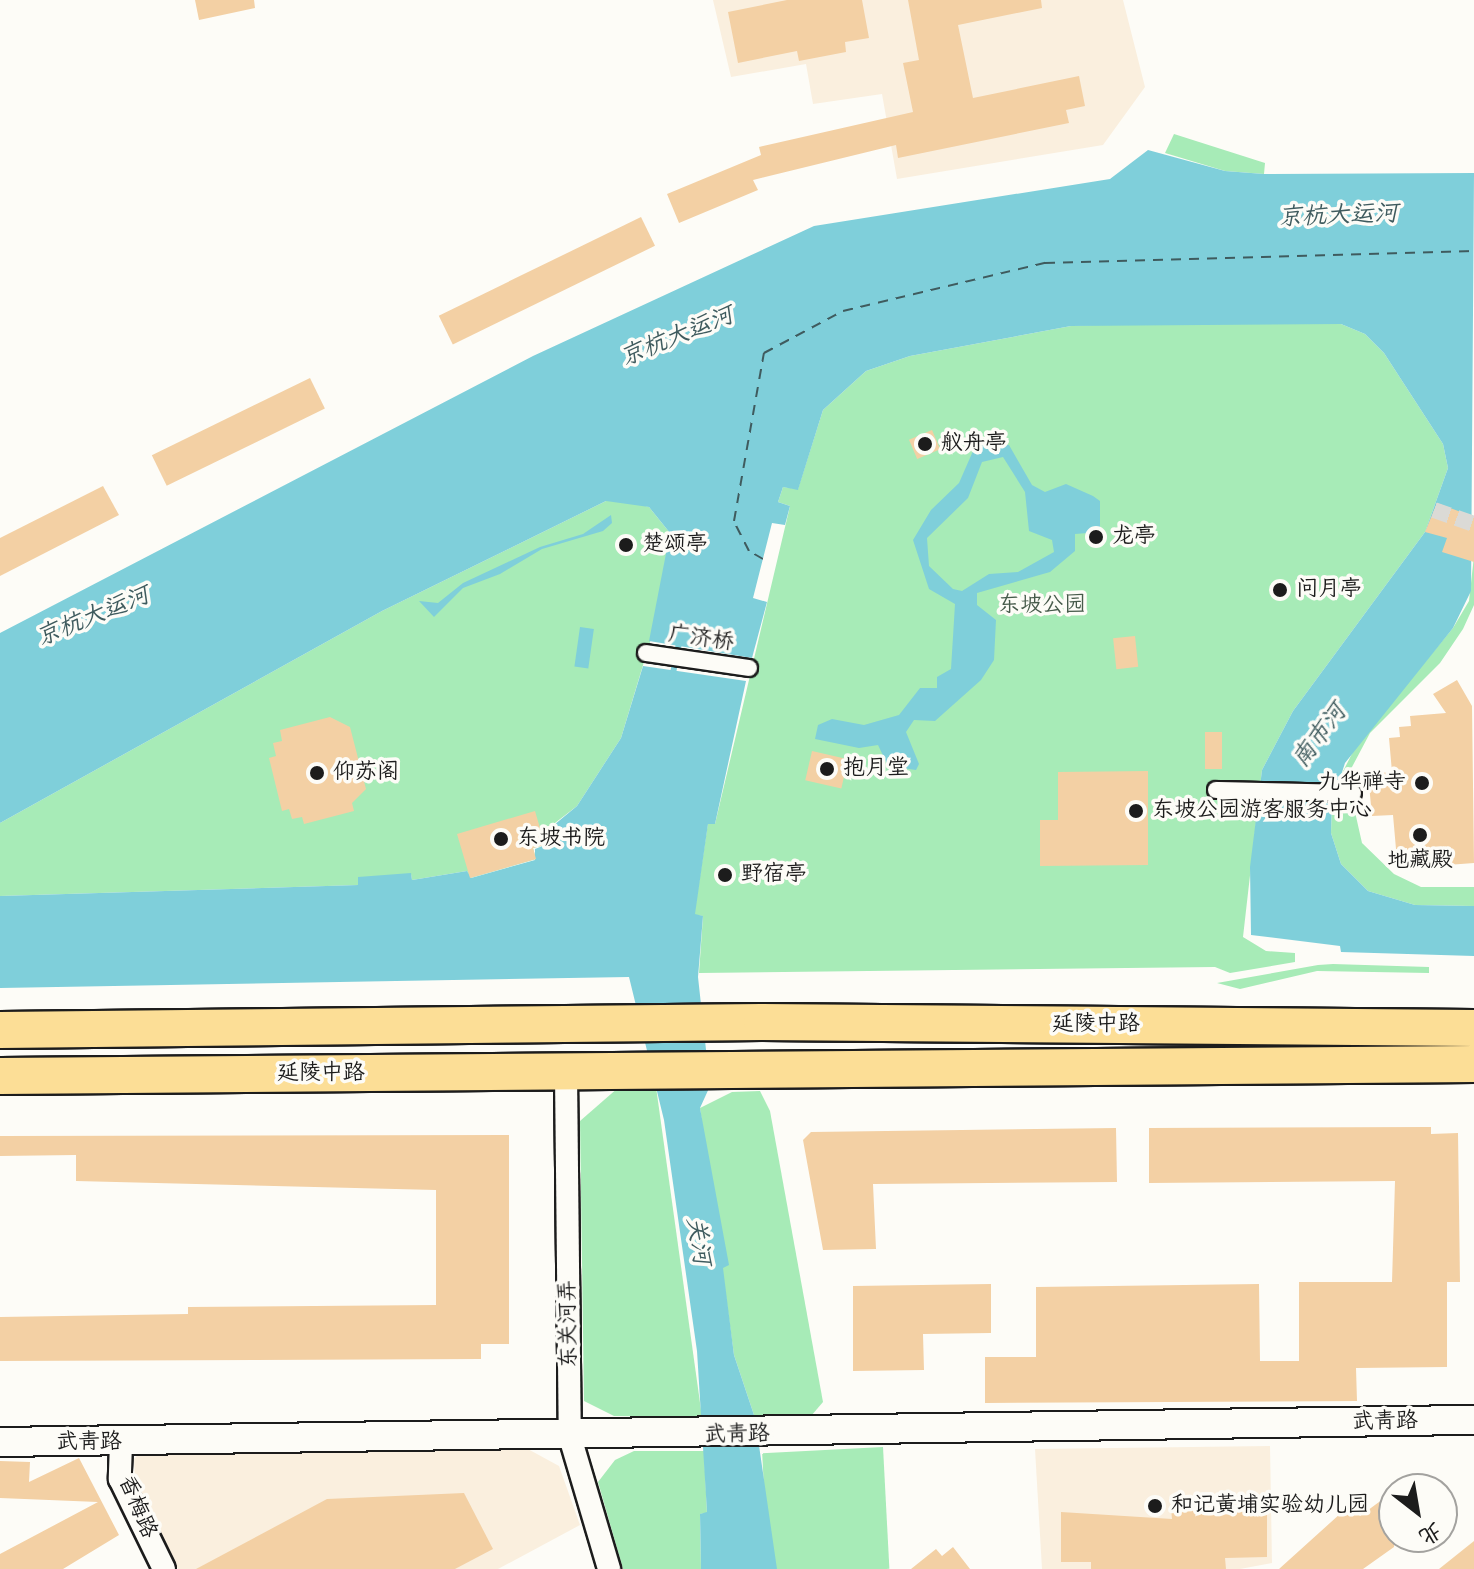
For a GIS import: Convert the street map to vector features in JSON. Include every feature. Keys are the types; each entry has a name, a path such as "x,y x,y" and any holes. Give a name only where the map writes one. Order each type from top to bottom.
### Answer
{"main road":[{"name":"延陵中路","path":"0,1030 719,1023 1474,1028"},
{"name":"延陵中路","path":"0,1076 566,1074 724,1069 1474,1064"}],"street":[{"name":"广济桥","path":"646,653 749,668"},
{"path":"1216,790 1353,793"},
{"name":"东关河弄","path":"566,1074 570,1437 609,1569"},
{"name":"武青路","path":"0,1442 785,1434 1474,1420"},
{"name":"香梅路","path":"121,1443 120,1479 164,1569"}],"shaded area":[{"path":"713,0 1123,0 1145,87 1103,145 897,179 882,94 813,104 806,64 731,77"},
{"name":"和记黄埔实验幼儿园","path":"1270,1446 1272,1563 1240,1569 1042,1569 1035,1449"},
{"path":"526,1448 559,1466 580,1525 498,1569 178,1569 135,1480 134,1459 142,1450"}],"green space":[{"path":"1174,134 1265,163 1264,174 1225,171 1165,153"},
{"name":"东坡公园","path":"1141,323 1341,324 1365,334 1384,353 1443,444 1448,468 1425,532 1293,711 1262,770 1243,937 1266,951 1295,953 1295,962 1230,973 1215,967 699,973 703,916 694,915 708,823 715,824 790,506 778,502 783,487 798,489 823,410 866,371 910,356 1071,326"},
{"path":"623,500 649,507 670,533 660,609 621,738 577,806 542,833 545,845 533,848 536,859 470,878 467,871 412,880 411,874 358,878 359,885 0,896 0,823 382,611 606,501"},
{"path":"1474,556 1474,605 1463,629 1440,663 1370,733 1352,767 1351,784 1337,783 1357,744 1453,628 1469,601"},
{"path":"1332,803 1353,803 1362,843 1394,874 1421,887 1474,887 1474,906 1415,905 1368,891 1341,864 1331,833"},
{"path":"1318,965 1429,967 1429,973 1317,971 1240,989 1217,983"},
{"path":"619,1087 656,1087 702,1417 614,1416 584,1401 580,1121"},
{"path":"760,1091 770,1111 823,1402 811,1416 755,1418 734,1355 700,1108 732,1092"},
{"path":"883,1447 889,1569 768,1569 762,1453"},
{"path":"634,1451 704,1451 707,1513 700,1514 701,1569 623,1569 598,1482 615,1460"}],"water":[{"path":"1148,150 1225,171 1264,174 1474,173 1471,591 1453,628 1345,763 1332,803 1331,833 1341,864 1368,891 1415,905 1474,906 1474,956 1341,952 1340,946 1251,935 1250,867 1262,770 1293,711 1425,532 1448,468 1443,444 1384,353 1365,334 1341,324 1071,326 910,356 866,371 823,410 798,490 783,487 778,502 790,506 785,525 772,523 753,598 767,602 752,658 649,641 670,533 649,507 606,501 382,611 0,823 0,633 533,356 814,226 1110,179"},
{"path":"983,445 1009,445 1032,485 1045,492 1066,484 1093,496 1100,501 1100,532 1075,534 1075,551 1050,572 977,593 977,605 996,620 994,660 981,680 935,721 914,720 906,732 919,764 916,770 888,766 878,745 859,748 815,739 818,725 832,719 864,725 899,715 920,688 937,688 937,677 951,669 955,604 929,589 913,540 931,510 959,483 973,451","holes":["1003,457 1025,492 1029,531 1052,540 1054,552 1018,572 989,574 962,591 953,589 929,566 927,538 968,498 982,462"]},
{"path":"611,515 612,523 603,531 542,549 500,574 463,588 434,617 419,601 438,603 463,583 540,547 583,534"},
{"path":"580,627 594,629 588,669 574,667"},
{"name":"关河","path":"643,666 746,681 715,824 708,824 695,914 703,916 698,977 710,1086 700,1108 729,1265 723,1268 734,1355 755,1418 777,1569 701,1569 700,1514 707,1512 697,1351 664,1120 629,977 0,988 0,896 358,885 358,877 411,873 412,880 467,871 471,878 535,860 535,849 545,845 543,834 577,806 621,738"}],"building":[{"path":"195,0 254,0 255,8 199,20"},
{"path":"787,0 862,0 869,38 845,42 846,52 799,61 797,51 738,63 728,12"},
{"path":"908,0 1041,0 1042,8 958,25 973,98 1079,76 1085,106 1066,110 1069,123 898,158 896,145 753,180 758,190 679,223 667,194 761,155 759,147 913,112 903,63 919,60"},
{"path":"641,217 655,246 453,344 439,316"},
{"path":"310,378 325,409 167,486 152,455"},
{"name":"舣舟亭","path":"932,430 940,449 917,459 909,440"},
{"path":"103,486 119,515 0,576 0,538"},
{"path":"1437,503 1474,517 1474,562 1442,552 1447,538 1425,532"},
{"path":"1135,636 1138,667 1116,669 1113,638"},
{"name":"九华禅寺","path":"1457,680 1472,706 1474,863 1421,867 1419,857 1408,858 1407,848 1396,849 1393,815 1372,816 1368,774 1392,772 1389,738 1400,737 1399,727 1411,726 1410,716 1446,713 1433,694"},
{"name":"仰苏阁","path":"330,717 350,727 366,789 352,803 354,811 304,824 302,817 292,819 289,809 282,811 269,758 276,756 273,743 282,741 280,730"},
{"path":"1205,732 1222,732 1222,769 1205,769"},
{"name":"抱月堂","path":"812,751 848,759 841,789 805,780"},
{"name":"东坡公园游客服务中心","path":"1148,771 1148,865 1040,866 1040,820 1058,820 1058,772"},
{"name":"东坡书院","path":"535,811 545,845 533,848 536,859 470,878 457,834"},
{"path":"1431,1127 1431,1134 1458,1133 1460,1282 1447,1282 1447,1367 1356,1368 1357,1401 985,1403 985,1357 1036,1357 1036,1287 1259,1284 1260,1361 1299,1361 1299,1282 1392,1282 1395,1181 1149,1183 1149,1128"},
{"path":"1116,1128 1117,1182 873,1184 876,1249 823,1250 803,1140 811,1132"},
{"path":"509,1135 509,1344 481,1344 481,1359 0,1361 0,1317 188,1314 188,1307 436,1305 436,1190 76,1181 76,1155 0,1156 0,1136"},
{"path":"991,1284 991,1333 923,1334 924,1370 853,1371 853,1286"},
{"path":"79,1458 119,1535 63,1569 0,1569 0,1554 98,1502 0,1498 0,1461 30,1462 29,1482"},
{"path":"464,1493 493,1549 455,1569 196,1569 327,1499"},
{"path":"1378,1503 1378,1553 1386,1553 1363,1569 1279,1569 1351,1504 1360,1516"},
{"path":"1267,1507 1267,1557 1225,1558 1226,1569 1091,1569 1091,1562 1061,1562 1061,1512 1172,1519 1171,1509"},
{"path":"1474,1541 1474,1569 1439,1569"},
{"path":"953,1547 970,1569 911,1569 936,1549 942,1556"}],"waterway":[{"path":"672,678 680,638"}],"ferry route":[{"path":"763,559 749,551 734,521 764,353 843,311 1045,263 1474,251"}],"tunnel":[{"path":"1434,510 1474,524"}],"place":[{"name":"舣舟亭","path":"925,444"},
{"name":"龙亭","path":"1096,537"},
{"name":"楚颂亭","path":"626,545"},
{"name":"问月亭","path":"1280,590"},
{"name":"抱月堂","path":"827,769"},
{"name":"仰苏阁","path":"317,773"},
{"name":"九华禅寺","path":"1422,783"},
{"name":"东坡公园游客服务中心","path":"1136,811"},
{"name":"地藏殿","path":"1420,835"},
{"name":"东坡书院","path":"501,839"},
{"name":"野宿亭","path":"725,875"},
{"name":"和记黄埔实验幼儿园","path":"1155,1506"}],"water label":[{"name":"京杭大运河","path":"1338,216"},
{"name":"京杭大运河","path":"677,337"},
{"name":"京杭大运河","path":"93,617"},
{"name":"南市河","path":"1320,736"}]}
